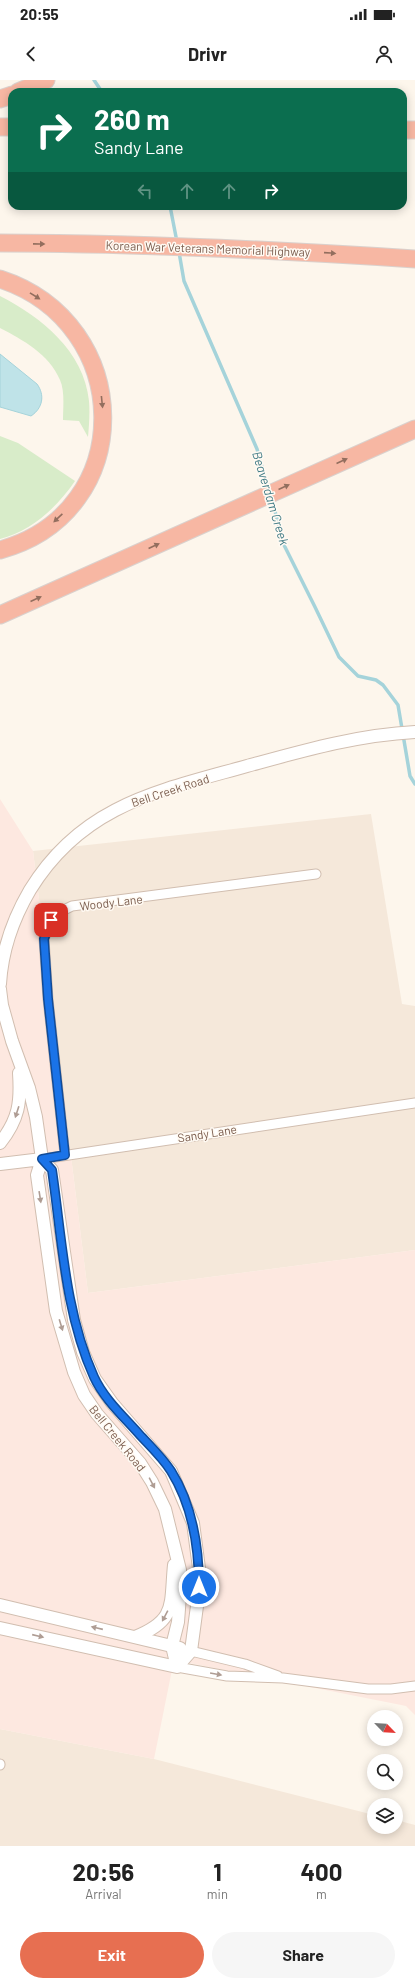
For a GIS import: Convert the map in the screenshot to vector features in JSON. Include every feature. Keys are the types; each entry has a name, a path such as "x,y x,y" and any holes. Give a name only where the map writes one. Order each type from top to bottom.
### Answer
{"highway":[{"path":"27,88 46,80"},
{"name":"Korean War Veterans Memorial Highway","path":"0,243 235,248 415,259"},
{"path":"0,279 26,290 44,302 71,325 91,358 98,378 103,415 102,436 97,457 89,477 78,495 54,522 35,536 0,550"},
{"path":"0,615 415,428"}],"street":[{"name":"Bell Creek Road","path":"0,984 1,968 7,941 26,898 38,877 54,858 89,825 113,810 160,791 309,749 346,741 415,732"},
{"name":"Woody Lane","path":"65,1155 48,999 44,939 51,920 58,913 72,906 316,874"},
{"name":"Bell Creek Road","path":"0,989 2,1005 29,1088 36,1117 42,1159 37,1175 56,1311 74,1372 84,1395 97,1414 140,1463 152,1482 165,1509 176,1550 181,1582 178,1622 172,1646 177,1667"},
{"path":"0,1143 11,1128 21,1097 19,1060"},
{"name":"Sandy Lane","path":"0,1164 415,1103"},
{"name":"Bell Creek Road","path":"42,1159 52,1170 74,1320 83,1352 95,1379 112,1403 171,1471 193,1523 198,1549 199,1587 191,1651"},
{"path":"135,1637 153,1629 167,1615 176,1550"},
{"path":"0,1605 245,1664 283,1678"},
{"path":"0,1628 177,1667 227,1676 283,1678 368,1689 391,1689 415,1686"},
{"path":"177,1667 191,1651"}],"shaded area":[{"path":"0,799 33,851 88,1293 415,1250 415,1715 406,1706 174,1660 154,1759 0,1729"},
{"path":"371,814 402,1004 415,1006 415,1250 88,1293 33,851"},
{"path":"0,1729 154,1759 367,1813 367,1834 403,1834 403,1822 415,1825 415,1846 0,1846"}],"green space":[{"path":"0,296 15,304 45,325 69,351 79,366 89,401 88,437 79,421 63,420 62,384 49,363 42,355 26,343 0,328"},
{"path":"0,436 18,443 75,481 52,509 43,517 23,530 0,539"}],"water":[{"path":"0,354 40,388 42,401 38,409 31,416 0,407"}],"waterway":[{"name":"Beaverdam Creek","path":"94,80 99,88"},
{"name":"Beaverdam Creek","path":"171,210 177,242"},
{"name":"Beaverdam Creek","path":"179,252 184,281 257,449 268,489"},
{"name":"Beaverdam Creek","path":"271,498 279,525 279,535 339,657 358,676 376,680 383,685 398,705 410,776 415,784"}],"route":[{"path":"51,920 46,929 44,939 48,999 65,1155 42,1159 52,1170 74,1320 83,1352 95,1379 112,1403 171,1471 183,1495 193,1523 198,1549 199,1587"}]}
